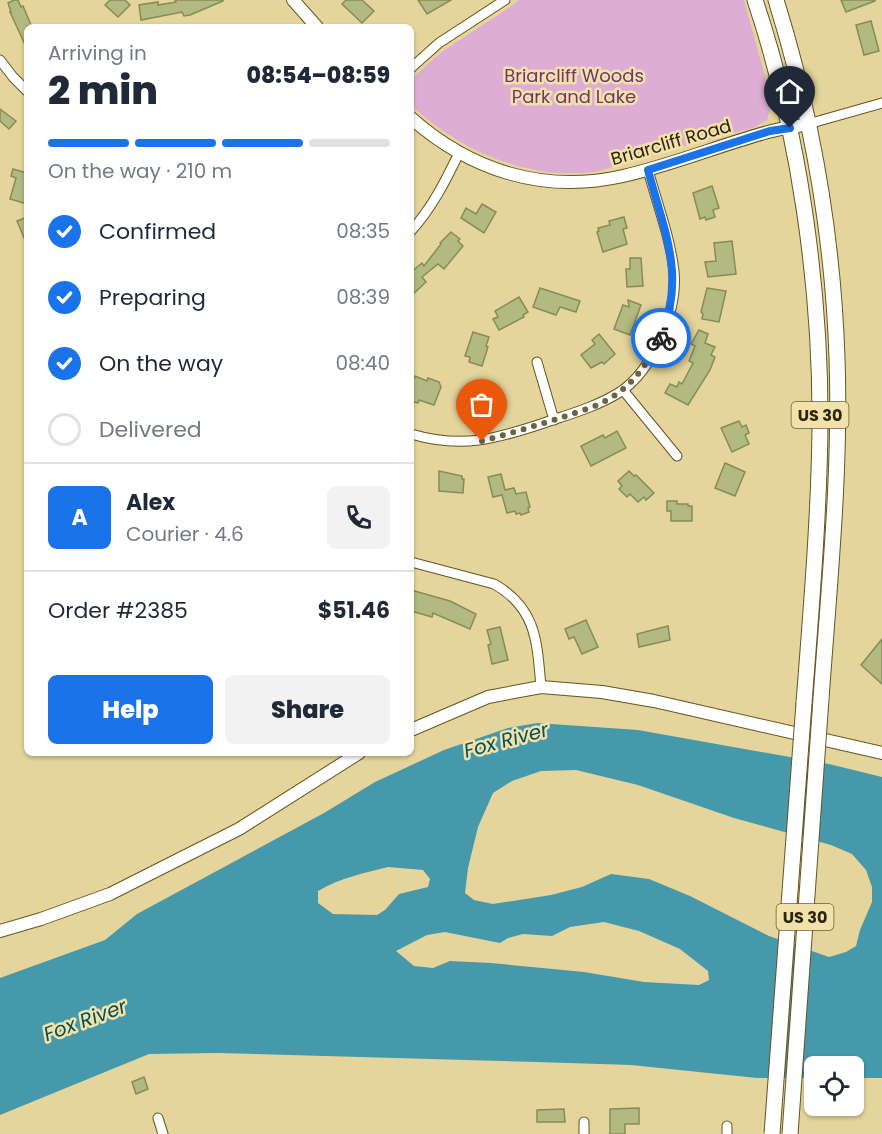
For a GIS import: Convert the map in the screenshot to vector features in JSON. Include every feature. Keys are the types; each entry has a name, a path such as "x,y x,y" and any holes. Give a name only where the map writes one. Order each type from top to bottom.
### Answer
{"main road":[{"name":"US 30","path":"755,0 790,128 812,274 819,376 818,492 772,1134"},
{"name":"US 30","path":"776,0 808,124 824,215 832,278 837,358 837,440 790,1134"}],"street":[{"path":"293,0 314,24"},
{"path":"414,65 439,43 505,0"},
{"path":"0,60 24,88"},
{"name":"Briarcliff Road","path":"414,121 459,153 476,163 503,173 563,182 593,181 648,170 770,131 808,124 882,103"},
{"path":"414,228 435,198 459,153"},
{"path":"414,435 448,442 482,441 593,406 623,390 650,359 669,317 673,300 674,273 670,251 648,170"},
{"path":"537,362 554,420"},
{"path":"623,390 677,456"},
{"path":"414,563 494,584 515,600 524,610 536,636 541,687"},
{"path":"414,729 488,697 541,687 602,692 654,701 825,742 882,753"},
{"path":"0,931 110,894 239,829 355,756"},
{"path":"158,1118 163,1134"},
{"path":"584,1122 584,1134"}],"green space":[{"name":"Briarcliff Woods Park and Lake","path":"519,0 744,0 772,102 767,120 753,128 594,172 544,171 495,159 451,136 414,108 414,77 443,51"}],"water":[{"name":"Fox River","path":"537,723 638,730 829,764 882,777 882,1078 864,1078 864,1056 804,1056 804,1078 757,1078 631,1065 218,1053 149,1054 0,1115 0,978 105,940 137,914 324,813 375,782 444,750 508,728","holes":["576,770 638,785 734,818 831,845 852,854 866,870 872,887 872,902 856,946 829,957 769,936 690,896 649,879 611,874 582,887 551,895 493,904 474,900 465,893 468,868 478,827 493,793 512,781 541,771","388,867 423,870 430,879 428,887 399,894 385,910 377,915 333,914 318,903 318,891 326,886","604,922 639,931 680,949 708,971 709,980 699,985 644,982 584,972 450,961 433,968 414,966 396,951 427,935 445,932 500,943 523,934 552,936 570,927"]}],"building":[{"path":"18,0 31,24 24,24 24,42 10,12 8,3"},
{"path":"110,0 125,0 130,5 118,17 105,5"},
{"path":"175,0 223,1 190,15 184,16 182,12 141,20 139,5 158,2 158,5 176,2"},
{"path":"346,0 362,0 374,11 362,23 342,4"},
{"path":"418,0 451,0 427,14"},
{"path":"841,0 875,0 875,1 846,12"},
{"path":"871,21 879,51 864,55 856,25"},
{"path":"0,109 16,121 9,129 0,121"},
{"path":"13,169 24,172 24,203 10,199 16,178 11,176"},
{"path":"712,186 719,208 713,210 715,217 700,219 693,193"},
{"path":"482,204 496,212 484,233 461,218 466,208 476,214"},
{"path":"624,217 627,228 623,229 627,244 603,252 598,228 610,225 609,221"},
{"path":"24,218 24,238 17,221"},
{"path":"451,232 460,239 458,241 463,246 444,269 438,264 422,277 426,282 414,293 414,270 422,263 424,266"},
{"path":"732,241 736,274 708,277 705,262 716,261 714,243"},
{"path":"630,258 641,258 643,286 627,287 626,269 630,269"},
{"path":"540,288 580,301 576,312 560,307 556,315 533,307"},
{"path":"707,288 726,291 719,322 702,319 701,312"},
{"path":"519,297 528,312 523,315 524,317 499,330 493,319 498,317 495,311"},
{"path":"628,300 641,305 630,335 614,329 623,305 629,307"},
{"path":"699,330 708,334 705,343 715,347 711,355 715,357 710,370 688,405 665,393 670,384 677,387 679,382 682,384 693,363 689,361 695,346 691,344"},
{"path":"473,332 489,337 482,366 469,362 470,357 465,356"},
{"path":"599,334 615,354 604,364 602,362 591,368 581,355 595,344 592,340"},
{"path":"415,376 427,381 428,378 439,382 441,387 434,405 419,400 418,403 414,402"},
{"path":"487,390 488,397 494,395 497,407 467,412 463,396"},
{"path":"739,421 742,427 746,425 749,433 745,435 749,444 732,452 721,428"},
{"path":"617,431 626,448 591,466 581,446 603,435 605,438"},
{"path":"725,463 745,472 735,496 715,488"},
{"path":"439,471 462,476 464,479 463,493 439,491"},
{"path":"629,471 654,493 646,500 644,497 638,502 630,494 627,497 619,489 622,486 618,481"},
{"path":"501,474 505,490 514,488 516,494 526,492 529,512 521,515 516,514 515,511 507,513 502,495 493,497 488,477"},
{"path":"667,501 677,501 677,504 692,506 692,521 671,521 671,511 667,511"},
{"path":"414,591 450,601 476,614 470,629 433,613 432,617 414,612"},
{"path":"586,620 598,647 582,654 574,637 569,639 565,629"},
{"path":"668,626 670,640 639,647 637,634"},
{"path":"500,627 508,660 492,664 488,645 491,644 487,630"},
{"path":"882,639 882,684 861,665"},
{"path":"144,1077 148,1089 136,1094 132,1082"},
{"path":"639,1108 639,1124 625,1124 625,1134 610,1134 610,1109"},
{"path":"564,1109 565,1122 537,1122 537,1110"}],"way so far":[{"path":"482,441 578,412 611,397 623,390 643,368 661,338"}],"route":[{"path":"661,338 673,300 674,273 648,170 770,131 790,128"}]}
